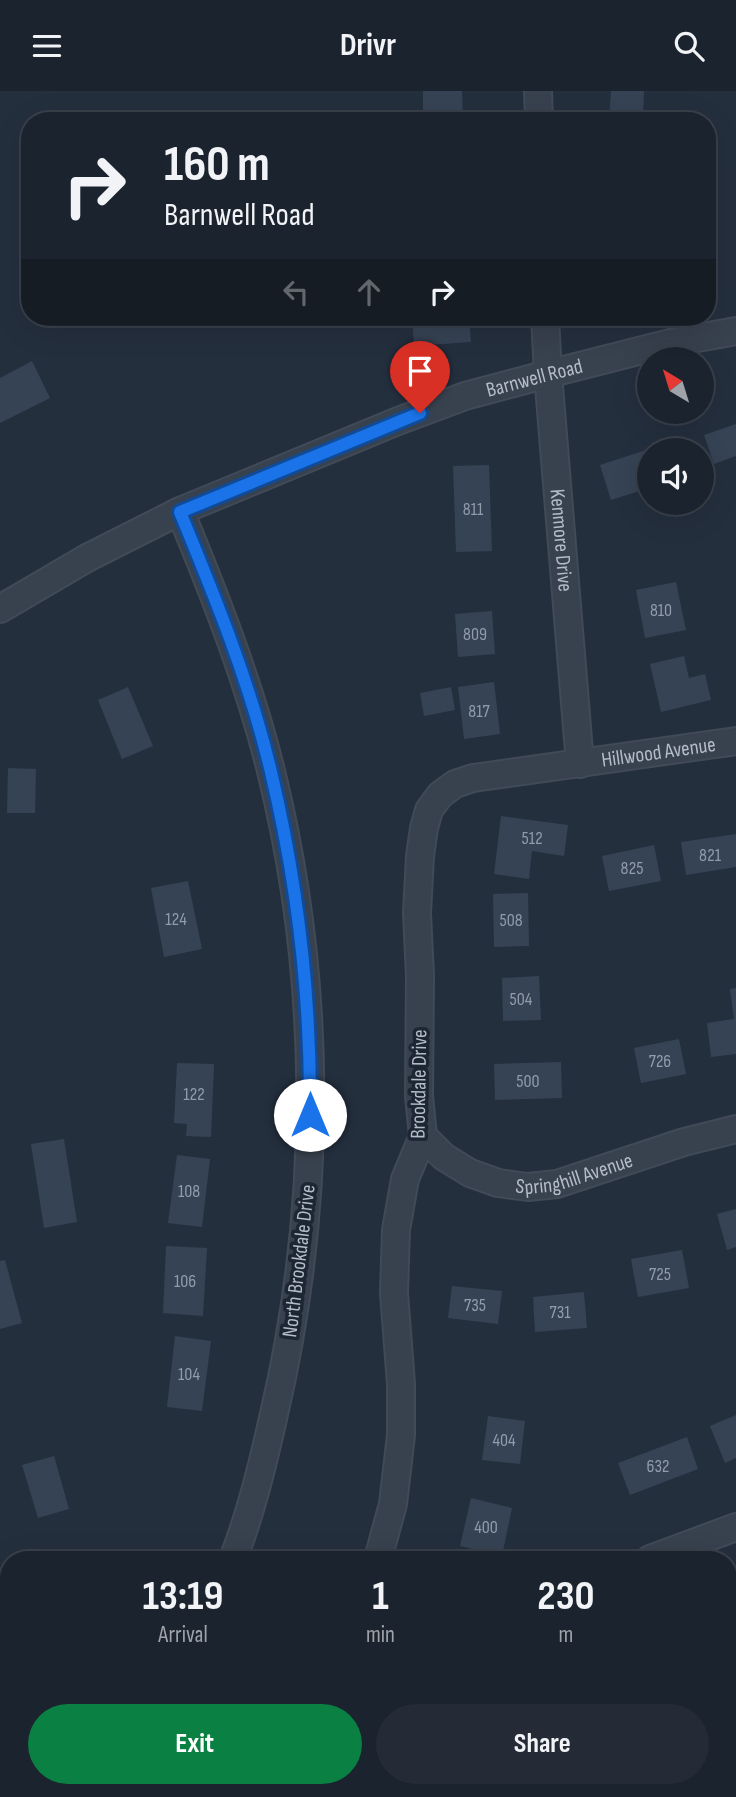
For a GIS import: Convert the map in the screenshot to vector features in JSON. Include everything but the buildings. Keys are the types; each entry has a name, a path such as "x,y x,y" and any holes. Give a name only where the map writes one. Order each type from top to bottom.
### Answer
{"street":[{"path":"538,91 539,112"},
{"name":"Kenmore Drive","path":"545,326 580,764"},
{"name":"Barnwell Road","path":"0,609 87,558 180,512 398,421 466,396 548,374 670,343 736,331"},
{"name":"North Brookdale Drive","path":"180,512 243,676 271,771 291,868 305,967 311,1065 310,1164 303,1251 287,1361 264,1458 235,1551"},
{"name":"Hillwood Avenue","path":"580,764 736,741"},
{"name":"Brookdale Drive","path":"380,1551 393,1504 401,1435 401,1384 394,1293 396,1230 405,1179 423,1136 419,1096 420,977 417,913 424,828 429,810 440,795 455,784 472,778 580,764"},
{"name":"Springhill Avenue","path":"423,1136 444,1157 470,1173 498,1183 528,1187 557,1184 672,1146 736,1129"},
{"path":"672,1551 736,1527"}],"route":[{"path":"310,1115 311,1065 305,967 291,868 271,771 243,676 180,512 420,413"}]}
